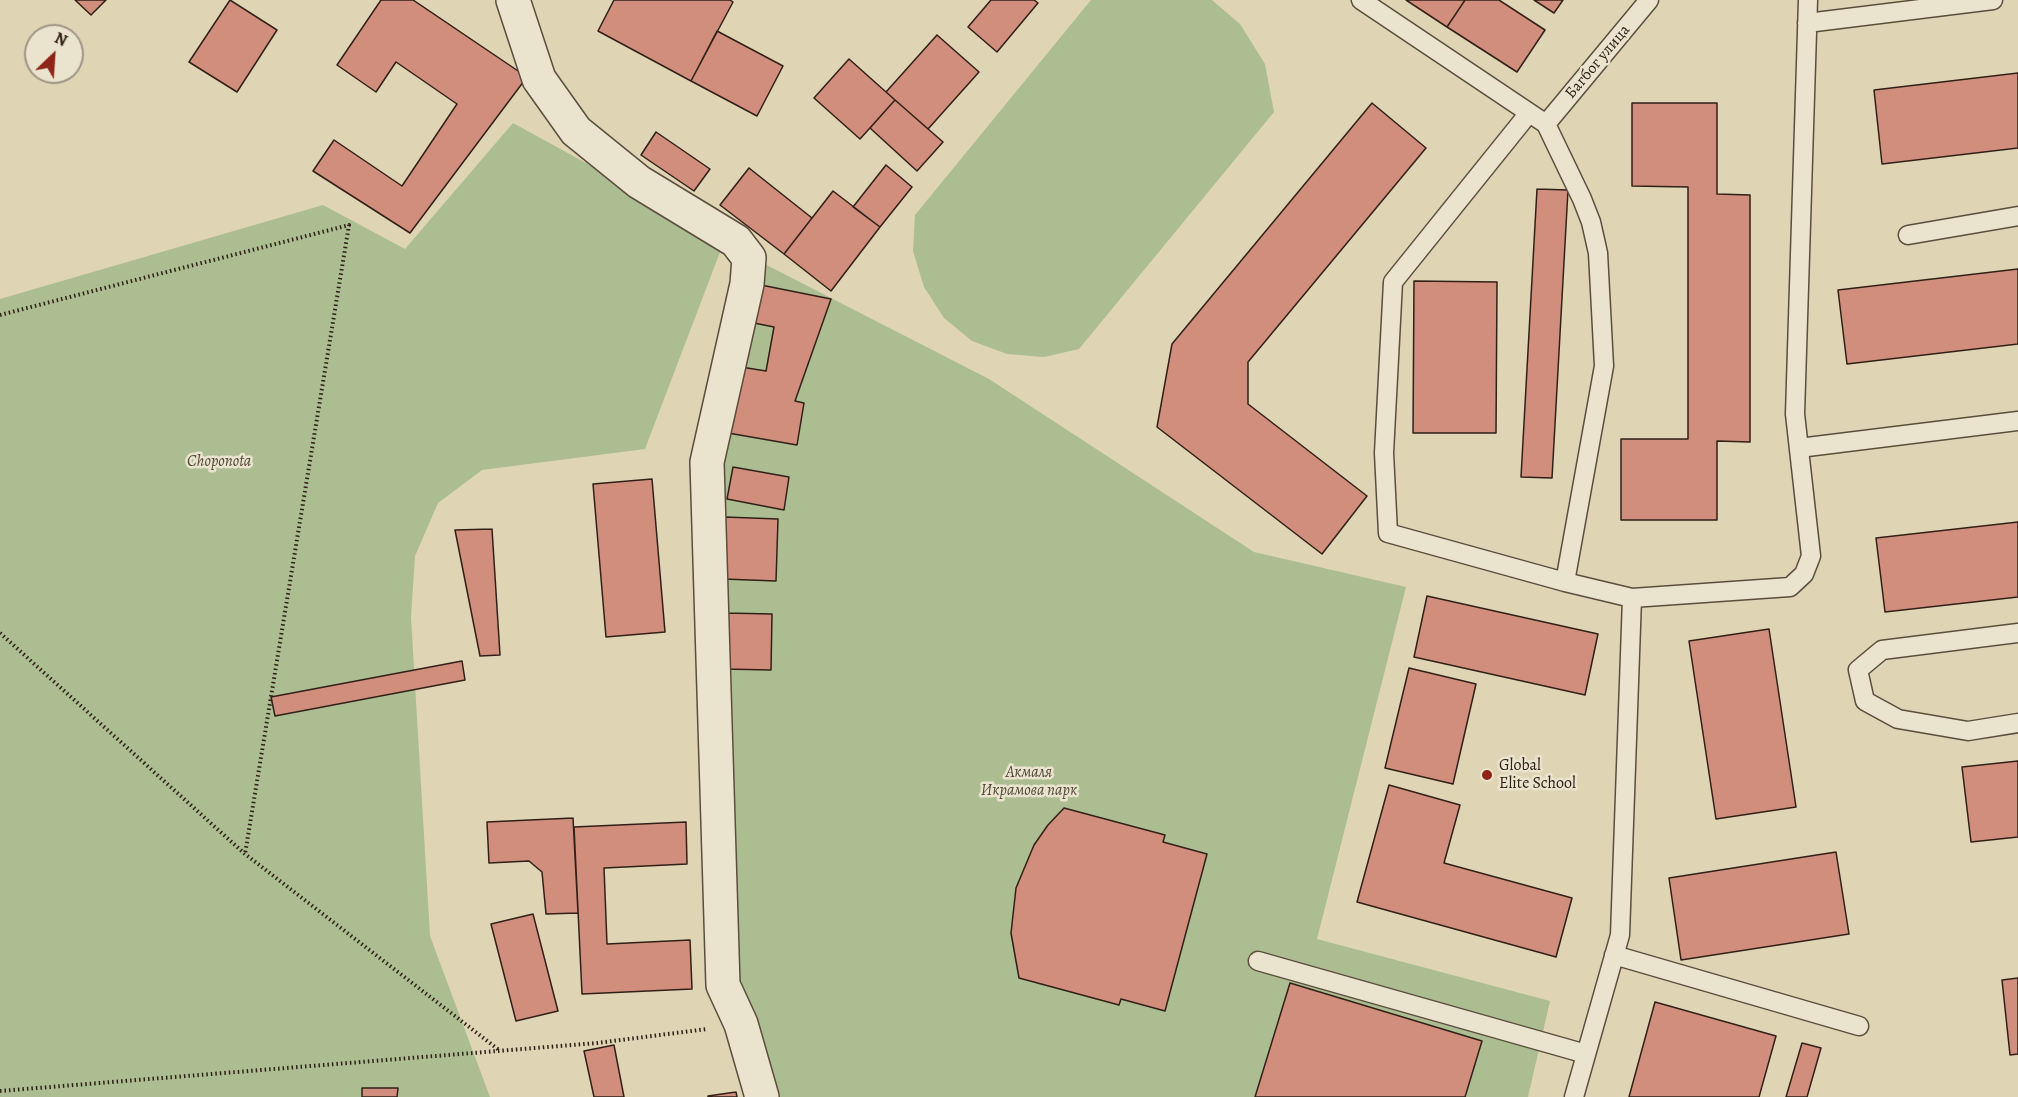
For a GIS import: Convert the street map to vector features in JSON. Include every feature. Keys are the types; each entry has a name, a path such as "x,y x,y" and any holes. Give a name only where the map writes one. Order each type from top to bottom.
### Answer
{"street":[{"path":"513,0 538,79 576,131 639,182 736,241 749,258 747,284 707,462 723,985 741,1024 762,1097"}],"lane":[{"path":"1361,0 1546,124 1592,222 1598,254 1605,352 1600,393 1565,582"},
{"name":"Багбог улица","path":"1546,124 1649,0"},
{"path":"1529,113 1392,282 1384,453 1388,533 1632,598 1790,587 1804,574 1811,556 1795,414 1808,0"},
{"path":"1807,23 1993,0"},
{"path":"1908,235 2018,216"},
{"path":"1799,448 2018,422"},
{"path":"1574,1097 1620,935 1632,598"},
{"path":"2018,633 1882,650 1858,670 1865,700 1898,719 1968,731 2018,723"},
{"path":"1614,955 1859,1026"},
{"path":"1258,962 1586,1054"}],"path":[{"path":"0,315 349,225 245,854"},
{"path":"0,633 245,854 499,1051"},
{"path":"0,1091 597,1043 741,1024"}],"green space":[{"path":"1091,0 1212,0 1240,24 1265,64 1274,112 1079,349 1044,357 1007,354 972,341 944,318 924,287 913,251 915,215"},
{"name":"Choponota","path":"513,123 725,239 645,449 482,470 438,503 415,556 411,617 430,936 490,1097 0,1097 0,299 323,205 405,249"},
{"name":"Акмаля Икрамова парк","path":"751,257 989,379 1254,552 1406,587 1317,939 1550,1001 1528,1097 767,1097 730,996 689,468"}],"building":[{"path":"75,0 106,0 91,15"},
{"path":"230,0 277,30 237,92 189,62"},
{"path":"381,0 413,0 527,77 410,233 313,171 334,140 402,186 457,104 396,62 376,92 337,65"},
{"path":"614,0 730,0 733,2 691,81 598,31"},
{"path":"991,0 1034,0 1038,3 997,52 968,27"},
{"path":"1406,0 1465,0 1447,27"},
{"path":"1465,0 1499,0 1545,30 1517,72 1447,27"},
{"path":"1534,0 1563,0 1554,13"},
{"path":"717,31 783,66 757,116 691,81"},
{"path":"937,35 979,72 928,129 886,92"},
{"path":"849,59 895,100 860,139 814,98"},
{"path":"2018,73 2018,148 1882,164 1874,90"},
{"path":"895,100 943,142 917,171 870,128"},
{"path":"1372,103 1426,148 1248,362 1248,404 1367,496 1322,554 1157,427 1172,344"},
{"path":"1632,103 1717,103 1717,194 1750,195 1750,442 1717,441 1717,520 1621,520 1621,439 1688,439 1688,187 1632,186"},
{"path":"656,132 710,169 694,191 641,155"},
{"path":"886,165 912,187 880,227 853,207"},
{"path":"749,168 812,218 784,254 720,205"},
{"path":"1537,189 1568,190 1552,478 1521,477"},
{"path":"833,191 880,227 831,291 784,254"},
{"path":"2018,269 2018,344 1847,364 1838,290"},
{"path":"1414,281 1497,282 1496,433 1413,433"},
{"path":"751,283 831,299 795,401 804,403 797,445 728,433 741,367 766,371 774,327 744,321"},
{"path":"733,467 789,477 784,510 727,499"},
{"path":"652,479 665,632 606,637 593,484"},
{"path":"725,517 778,519 776,581 723,579"},
{"path":"2018,522 2018,597 1885,612 1876,538"},
{"path":"492,529 500,655 480,656 455,530"},
{"path":"1427,596 1598,634 1585,695 1414,657"},
{"path":"726,613 772,614 771,670 724,669"},
{"path":"1769,629 1796,807 1716,819 1689,641"},
{"path":"462,661 465,680 275,716 271,697"},
{"path":"1409,668 1476,684 1453,784 1385,768"},
{"path":"2018,761 2018,837 1971,842 1962,767"},
{"path":"1389,785 1460,805 1444,863 1572,898 1556,957 1357,902"},
{"path":"1064,808 1165,835 1163,842 1207,854 1165,1011 1121,999 1119,1005 1019,978 1011,933 1016,888 1034,845"},
{"path":"573,818 578,913 546,914 542,872 529,861 489,863 487,822"},
{"path":"686,822 687,864 604,868 607,944 690,940 692,989 582,994 574,827"},
{"path":"1836,852 1849,934 1681,960 1669,878"},
{"path":"533,914 558,1011 516,1021 491,924"},
{"path":"2018,978 2018,1054 2010,1055 2002,980"},
{"path":"1290,983 1482,1041 1465,1097 1255,1097"},
{"path":"1655,1002 1776,1036 1759,1097 1629,1097"},
{"path":"1802,1043 1821,1048 1807,1097 1786,1097"},
{"path":"614,1045 624,1097 594,1097 584,1051"},
{"path":"362,1088 398,1088 397,1097 362,1097"},
{"path":"736,1092 737,1097 708,1097 708,1096"}],"place":[{"name":"Global Elite School","path":"1487,775"}]}
